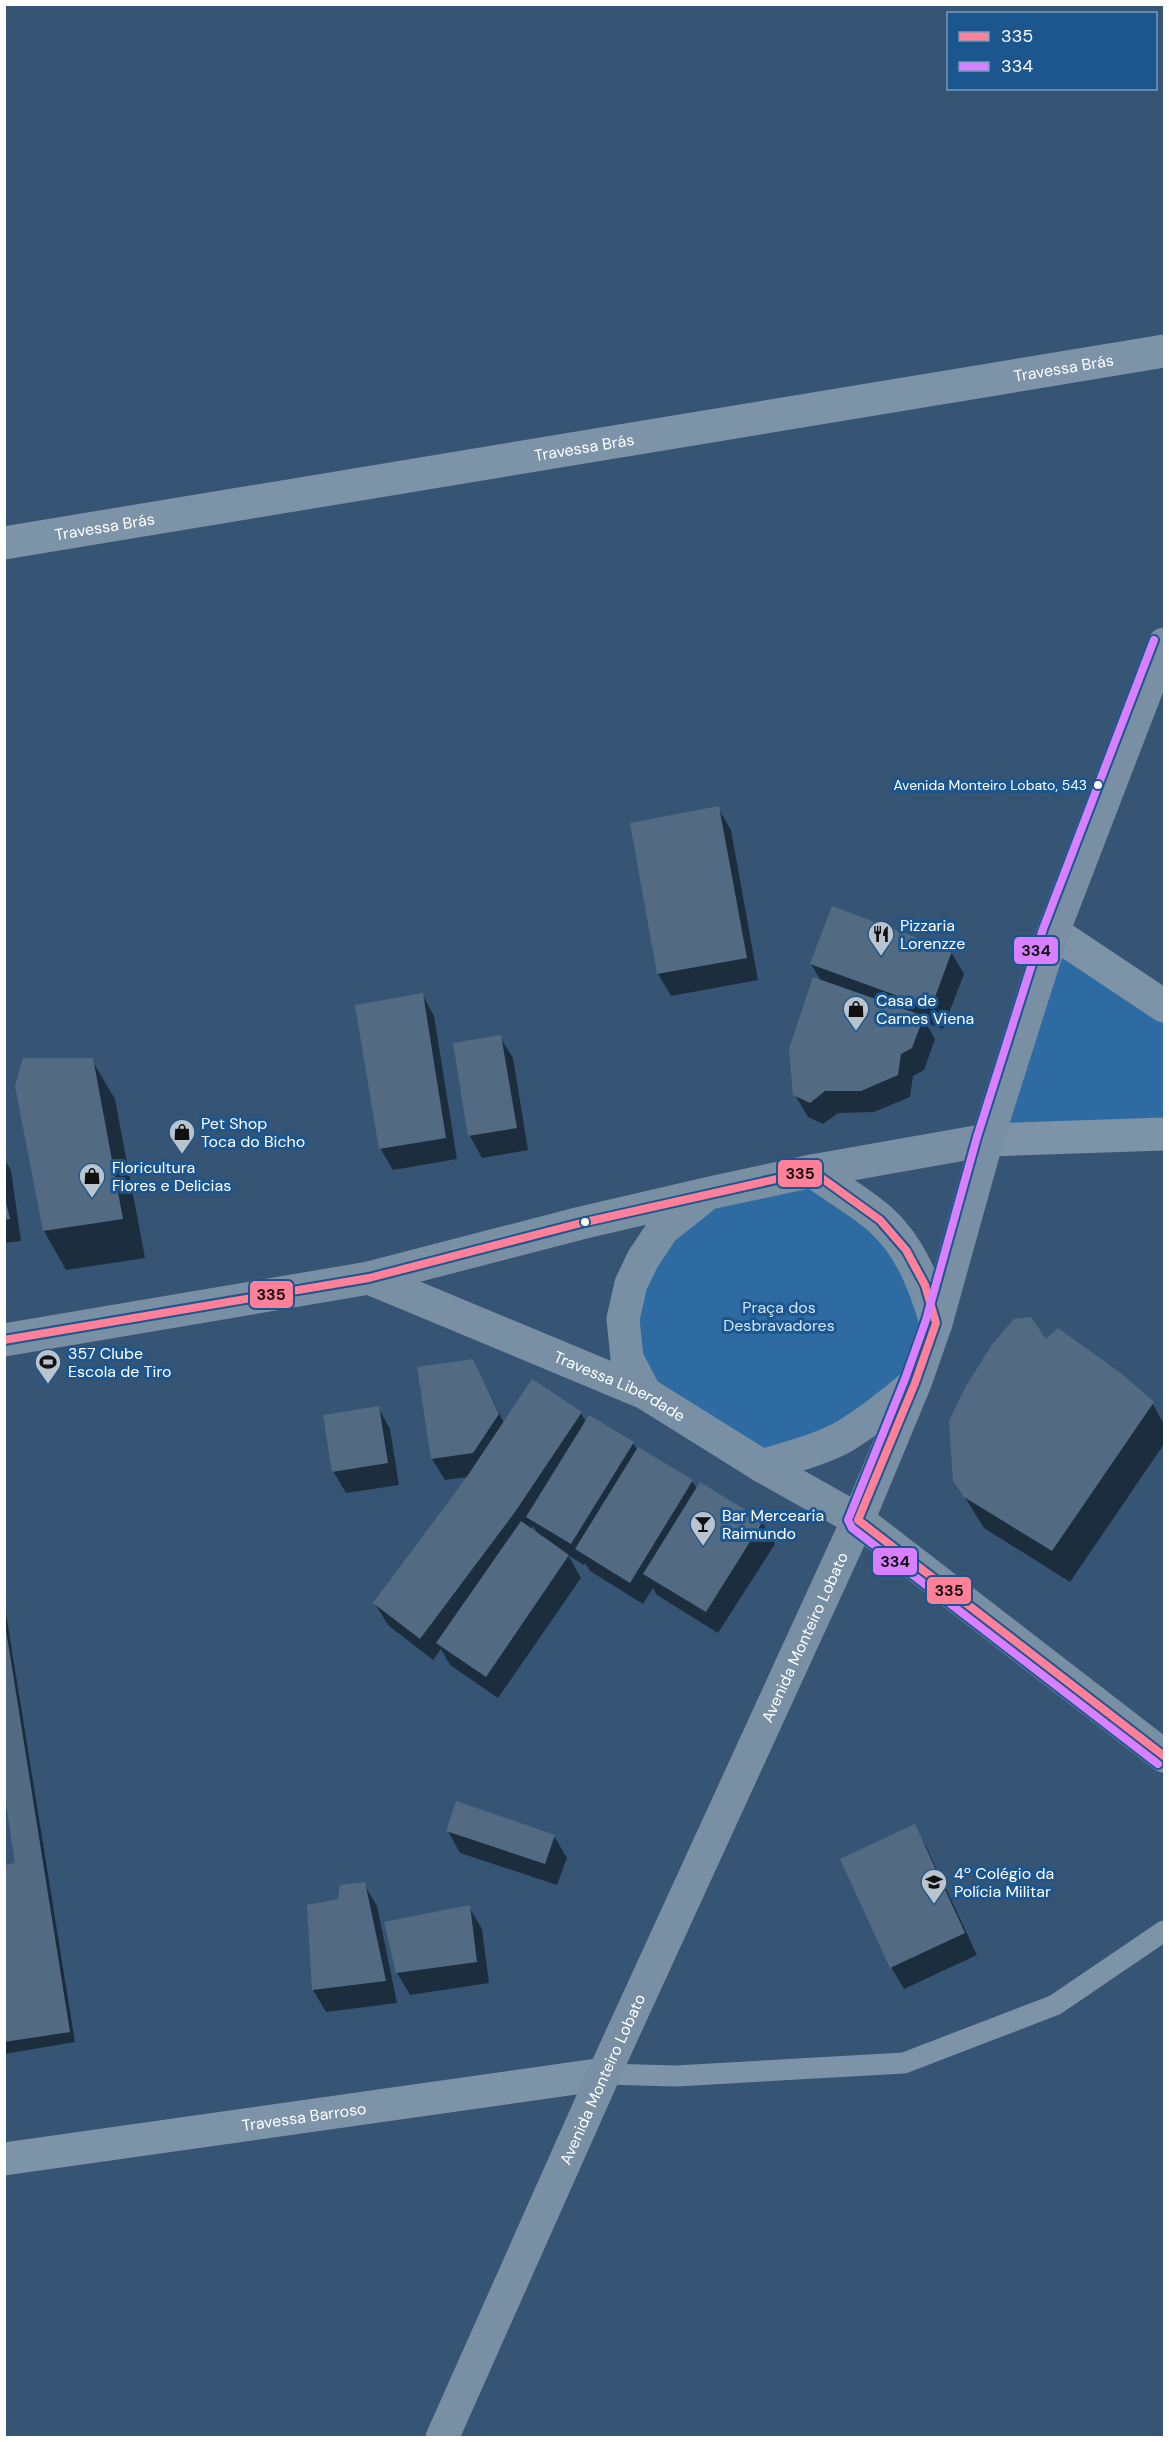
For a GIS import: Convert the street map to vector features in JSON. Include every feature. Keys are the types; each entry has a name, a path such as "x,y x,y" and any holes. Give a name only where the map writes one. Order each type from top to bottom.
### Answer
{"street":[{"name":"Travessa Brás","path":"4,543 1164,351"},
{"name":"Avenida Monteiro Lobato","path":"442,2438 604,2074 858,1520 915,1383 936,1323 987,1140 1053,932 1164,644"},
{"path":"1053,932 1164,1006"},
{"path":"4,1340 369,1278 581,1223 710,1192 812,1171 987,1140 1164,1134"},
{"path":"812,1171 880,1220 906,1250 925,1285 936,1323"},
{"path":"645,1393 627,1358 623,1319 631,1284 643,1259 663,1229 710,1192"},
{"name":"Travessa Liberdade","path":"369,1278 645,1393 762,1466 858,1520 1164,1756"},
{"path":"762,1466 843,1437 883,1411 915,1383"},
{"name":"Travessa Barroso","path":"4,2159 604,2074"}],"lane":[{"path":"604,2074 675,2076 904,2062 1055,2005 1164,1931"}],"green space":[{"path":"1053,932 1164,1004 1164,1134 987,1140"},
{"name":"Praça dos Desbravadores","path":"812,1171 925,1285 915,1383 762,1466 645,1393 631,1284 710,1193"}],"building":[{"path":"719,806 747,958 657,974 630,823"},
{"name":"Pizzaria Lorenzze","path":"832,906 952,951 931,1008 810,964"},
{"name":"Casa de Carnes Viena","path":"813,977 924,1016 912,1048 901,1054 898,1075 861,1091 825,1091 810,1103 793,1095 789,1049"},
{"path":"423,993 446,1138 379,1149 355,1005"},
{"path":"501,1035 517,1128 468,1136 453,1043"},
{"path":"23,1058 93,1058 123,1219 43,1231 15,1086"},
{"path":"4,1194 10,1219 4,1220"},
{"path":"1031,1317 1046,1339 1058,1328 1122,1374 1154,1402 1052,1551 964,1497 953,1481 949,1421 966,1386 993,1343 1014,1319"},
{"path":"473,1359 499,1414 473,1453 431,1459 417,1367"},
{"path":"532,1379 582,1412 515,1512 420,1639 373,1603 466,1478"},
{"path":"379,1406 388,1463 332,1472 323,1415"},
{"path":"589,1415 634,1442 571,1544 526,1517"},
{"path":"638,1447 693,1480 630,1583 575,1549"},
{"name":"Bar Mercearia Raimundo","path":"700,1482 763,1521 706,1612 643,1574"},
{"path":"521,1521 569,1555 486,1677 436,1643"},
{"path":"6,1630 70,2032 4,2042 4,1865 15,1863 5,1797"},
{"path":"456,1801 555,1835 545,1864 446,1831"},
{"path":"915,1824 965,1933 890,1968 840,1859"},
{"path":"365,1882 386,1981 312,1990 307,1905 338,1899 340,1885"},
{"path":"470,1905 477,1962 396,1973 384,1922"}],"transit line":[{"name":"334","path":"1154,640 1043,929 977,1137 926,1320 905,1379 848,1520 852,1528 1158,1764"},
{"name":"335","path":"4,1340 369,1278 581,1223 812,1171 880,1220 906,1250 925,1285 936,1323 915,1383 858,1520 1164,1756"}],"place":[{"name":"Avenida Monteiro Lobato, 543","path":"1098,785"},
{"name":"Pizzaria Lorenzze","path":"881,957"},
{"name":"Casa de Carnes Viena","path":"856,1032"},
{"name":"Pet Shop Toca do Bicho","path":"182,1155"},
{"name":"Floricultura Flores e Delicias","path":"92,1199"},
{"name":"357 Clube Escola de Tiro","path":"48,1385"},
{"name":"Bar Mercearia Raimundo","path":"703,1547"},
{"name":"4º Colégio da Polícia Militar","path":"934,1905"}]}
